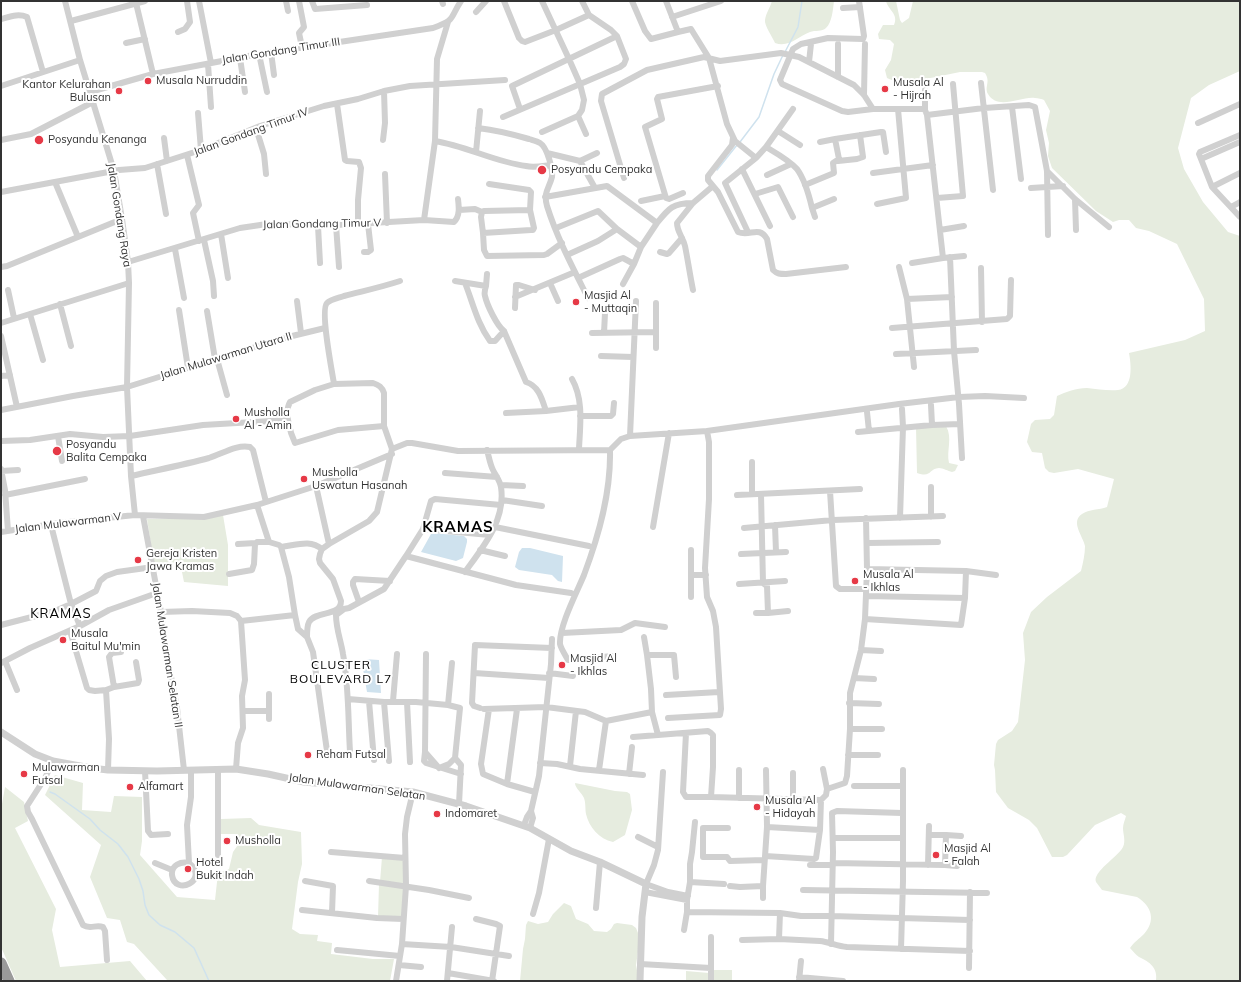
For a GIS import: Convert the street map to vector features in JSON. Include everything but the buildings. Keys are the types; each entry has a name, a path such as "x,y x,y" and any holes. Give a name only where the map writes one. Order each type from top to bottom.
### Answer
{"highway":[{"path":"1,963 9,981"}],"street":[{"name":"Jalan Gondang Raya","path":"65,1 80,60 114,171 128,262 127,388 134,516"},
{"path":"70,21 131,3 145,1"},
{"path":"178,32 185,29 190,22 187,1"},
{"path":"199,1 209,64 211,107"},
{"path":"286,1 288,11"},
{"path":"299,1 304,27 299,33 302,47"},
{"path":"312,1 315,9 337,4 367,5"},
{"path":"424,220 435,141 437,59 448,22 452,18 461,1"},
{"path":"476,12 486,1"},
{"path":"504,1 519,38 526,42 589,15"},
{"path":"542,1 580,84 584,100 582,110 578,116 542,132"},
{"path":"503,117 620,68 624,64 626,59 617,36 589,15 582,1"},
{"path":"632,1 645,31 651,39 691,29 709,58 718,86 727,124 734,139 756,158"},
{"path":"666,1 678,32"},
{"path":"672,17 721,1"},
{"path":"131,3 145,39 154,74"},
{"path":"843,8 860,4 864,36 863,39 828,38 801,44 786,54 780,80 782,84 842,111 848,112 873,108 926,112 955,112 984,108 1012,107 1029,104 1033,105 1036,107 1047,171 1048,235"},
{"path":"1,19 16,15 27,17 43,72"},
{"name":"Jalan Gondang Timur III","path":"90,92 154,74 271,52 433,28 448,22"},
{"path":"520,109 512,86 617,36"},
{"path":"126,43 145,39"},
{"path":"809,62 811,44"},
{"path":"838,44 838,77"},
{"path":"864,95 865,44"},
{"path":"271,52 274,75"},
{"path":"259,54 267,92"},
{"path":"624,178 601,101 602,94 647,70 704,57 720,61 786,54 799,57 854,85 864,95 873,108"},
{"path":"240,58 245,92"},
{"path":"1,86 80,60"},
{"name":"Jalan Gondang Timur IV","path":"1,192 114,171 145,168 201,150 256,128 324,106 358,99 384,91 410,86 505,80"},
{"path":"981,83 993,190"},
{"path":"937,198 963,196 955,112 954,84"},
{"path":"664,196 645,129 647,126 662,119 657,99 658,97 718,86"},
{"path":"925,90 926,112 943,258"},
{"path":"383,140 385,123 384,91"},
{"path":"1,140 31,134 93,102"},
{"path":"337,104 345,160 359,162 361,168 358,200 358,224"},
{"path":"1198,123 1240,104"},
{"path":"1012,107 1021,178"},
{"path":"747,230 725,183 756,158 766,147 793,109"},
{"path":"877,204 905,199 898,109"},
{"path":"476,152 480,111"},
{"path":"198,113 201,150"},
{"path":"578,116 586,134"},
{"path":"256,128 264,154 266,174"},
{"path":"478,128 493,130 538,142 544,146 551,165 552,176 546,190 545,197 562,243 588,298"},
{"path":"778,131 800,145"},
{"path":"820,142 883,132 886,152"},
{"path":"805,185 834,173 833,163 838,161 857,160 863,157 860,135"},
{"path":"1240,135 1200,152 1199,154 1212,187 1240,217"},
{"path":"164,138 167,161"},
{"path":"734,139 732,144 708,176 708,180 718,192 738,232 742,234 757,231 764,235 773,270 779,274 846,267"},
{"path":"835,139 839,159 838,161"},
{"path":"435,141 447,143 526,166 539,167 551,165"},
{"path":"1201,159 1240,142"},
{"path":"766,147 791,164 797,170 805,185 815,217"},
{"path":"547,153 580,161 597,153"},
{"path":"187,155 199,205 193,213 213,281 214,296"},
{"path":"580,161 595,188"},
{"path":"157,164 166,214"},
{"path":"767,175 791,164"},
{"path":"873,173 933,165"},
{"path":"742,169 770,226"},
{"path":"1047,171 1075,199 1109,227"},
{"path":"1212,187 1240,173"},
{"path":"385,174 387,223"},
{"path":"55,182 78,237"},
{"path":"483,233 533,230 534,228 530,210 529,190 489,184"},
{"path":"545,197 607,186 657,222"},
{"path":"694,290 688,269 685,246 678,232 677,223 693,203 714,186"},
{"path":"1031,188 1063,186"},
{"path":"755,194 778,187 793,217"},
{"path":"641,201 664,196 669,199 683,192"},
{"path":"458,199 459,210 475,209 482,212 530,210"},
{"path":"812,206 834,199"},
{"path":"1075,199 1076,230"},
{"path":"1230,207 1240,202"},
{"path":"622,284 634,264 641,247 657,222 668,209 672,206 693,203"},
{"name":"Jalan Gondang Timur V","path":"128,262 175,249 240,228 267,224 318,226 424,220 454,222 457,220 459,210"},
{"path":"556,228 598,211 617,229 641,247"},
{"path":"482,212 481,217 485,253 487,256 544,255 562,243"},
{"path":"1,267 7,266 122,219"},
{"path":"364,252 368,252 370,250 368,224"},
{"path":"336,225 339,267"},
{"path":"318,226 320,263"},
{"path":"940,230 964,226"},
{"path":"568,255 598,241 617,229"},
{"path":"222,234 228,278"},
{"path":"660,252 669,254 682,238"},
{"path":"175,249 184,298"},
{"path":"912,264 943,258 964,256"},
{"path":"950,257 954,351 959,397 962,458"},
{"path":"578,278 623,258 634,264"},
{"path":"899,267 907,299 914,367"},
{"path":"981,268 982,322"},
{"path":"515,298 575,272"},
{"path":"487,274 485,296 500,328 504,331 526,382 532,384 538,391 546,411"},
{"path":"892,328 982,322 1009,318 1011,280"},
{"path":"334,384 325,328 324,309 328,301 400,281"},
{"path":"455,281 486,286"},
{"path":"1,323 129,283"},
{"path":"465,283 478,320 490,340 495,341 504,331"},
{"path":"550,283 558,301"},
{"path":"515,308 515,286 517,284 535,290"},
{"path":"8,290 14,318"},
{"path":"907,299 952,297"},
{"path":"297,301 301,333"},
{"path":"630,436 636,301"},
{"path":"656,303 656,348"},
{"path":"60,304 71,346"},
{"path":"179,310 188,368"},
{"path":"207,311 216,359 227,395"},
{"path":"604,333 605,313"},
{"path":"30,314 43,360"},
{"name":"Jalan Mulawarman Utara II","path":"1,410 72,396 127,388 301,333 325,328"},
{"path":"592,334 656,332"},
{"path":"1,336 16,407"},
{"path":"896,354 976,350"},
{"path":"601,356 633,357"},
{"path":"1,376 10,375"},
{"path":"572,378 579,396 579,449"},
{"path":"327,751 313,652 307,637 308,625 313,618 337,610 341,605 341,601 333,579 320,563 319,559 322,549 369,521 377,512 392,452 384,426 384,393 382,388 373,383 334,384 315,390 290,402 286,411 295,444 338,430 384,426"},
{"path":"613,656 568,660 560,644 564,623 594,550 604,513 610,469 610,450 621,439 630,436 707,430 959,397 985,396 1024,398"},
{"path":"580,416 611,416 613,414 614,403"},
{"path":"931,405 932,425"},
{"path":"506,413 546,411 580,407"},
{"path":"900,518 903,427 902,409"},
{"path":"867,412 869,431"},
{"path":"1,441 30,440 70,434 103,437 130,436 203,425 288,420"},
{"path":"858,432 903,427 960,424"},
{"path":"668,718 720,715 716,627 713,611 707,597 706,575 709,499 709,442 707,430"},
{"path":"653,527 669,433"},
{"path":"58,436 62,461"},
{"name":"Jalan Mulawarman V","path":"1,532 134,516 204,517 266,502 316,486 392,452 407,443 458,451 579,449 610,450"},
{"path":"131,476 210,457 240,447 250,447 253,450 266,502"},
{"path":"465,572 495,527 501,503 501,485 492,469 489,450"},
{"path":"752,462 752,494"},
{"path":"8,531 1,470 18,470"},
{"path":"445,473 497,477"},
{"path":"5,495 85,479"},
{"path":"501,485 523,486"},
{"path":"316,486 329,544"},
{"path":"931,487 931,517"},
{"path":"737,495 860,489"},
{"path":"830,491 836,586 840,588 866,589"},
{"path":"761,494 763,583 767,586 768,613"},
{"path":"350,752 348,699 343,653 336,627 336,615 381,591 390,581 423,529 431,501 435,499 542,506"},
{"path":"257,504 269,542"},
{"name":"Jalan Mulawarman Selatan II","path":"143,516 188,770 191,797 187,825 190,863"},
{"path":"744,528 866,518 943,516"},
{"path":"827,789 845,783 847,776 850,729 850,692 861,650 865,619 867,569 866,518"},
{"path":"51,525 71,604 80,626"},
{"path":"775,525 776,552"},
{"path":"495,527 589,546"},
{"path":"423,529 490,535"},
{"path":"238,544 269,542 280,546 310,543 316,544 322,549"},
{"path":"867,543 938,542"},
{"path":"229,574 252,570 254,564 254,546 256,543"},
{"path":"280,546 289,577 298,629 307,637"},
{"path":"480,550 505,556"},
{"path":"691,550 691,597"},
{"path":"741,554 786,552"},
{"path":"406,556 516,585 571,593"},
{"path":"1,625 55,611 71,604 93,593 102,579 106,576 117,572 153,567"},
{"path":"867,569 966,571 996,575"},
{"path":"865,619 961,624 965,598 966,571"},
{"path":"691,575 706,575"},
{"path":"359,602 353,585 355,579 390,581"},
{"path":"740,584 785,581"},
{"path":"17,690 3,662 30,648 70,631 109,610 157,593"},
{"path":"866,596 965,598"},
{"path":"161,612 192,611 230,613 237,616 241,621 245,680 242,696 243,728 238,743 236,769"},
{"path":"756,614 788,611"},
{"path":"241,621 295,615"},
{"path":"562,633 621,630 630,624 635,623 665,627"},
{"path":"70,631 84,681 89,690 106,690 114,687 138,683 139,680 136,662"},
{"path":"644,636 652,689 652,712 658,734"},
{"path":"527,827 527,817 531,811 539,776 552,639"},
{"path":"552,648 475,644 472,704 484,709 546,707 576,710 585,712 606,721 652,712"},
{"path":"861,650 881,651"},
{"path":"114,687 109,657 112,653 121,652"},
{"path":"393,701 397,654"},
{"path":"426,654 425,752 439,768 461,774"},
{"path":"647,655 674,655 676,677"},
{"path":"448,705 452,663"},
{"path":"474,673 573,676"},
{"path":"854,678 874,679"},
{"path":"106,690 109,739 108,770"},
{"path":"666,695 719,692"},
{"path":"269,694 270,719"},
{"path":"348,699 425,703 448,705 460,708 455,758 449,764 439,768"},
{"path":"369,701 374,760"},
{"path":"384,702 389,761"},
{"path":"407,702 410,762"},
{"path":"849,703 879,704"},
{"path":"484,709 481,764 485,776 535,792"},
{"path":"507,784 517,709"},
{"path":"570,766 576,710"},
{"path":"243,711 269,711"},
{"path":"599,770 606,721"},
{"path":"850,729 882,729"},
{"path":"633,737 708,731 711,733 713,735 712,797"},
{"name":"Jalan Mulawarman Selatan","path":"1,732 35,754 54,761 91,768 145,771 236,769 304,782 413,792 459,804 527,827 571,850 600,862 645,888"},
{"path":"686,733 683,792 686,796 821,800"},
{"path":"629,774 632,747"},
{"path":"848,755 878,755"},
{"path":"455,758 461,766 459,804"},
{"path":"54,761 27,806 28,812 83,925 88,927 103,927 105,931 107,960"},
{"path":"540,763 570,766 580,769 643,775"},
{"path":"728,828 703,828 703,857 727,857 730,861 765,858 815,859 817,857 820,830 821,800 826,795 827,789 823,769"},
{"path":"218,770 218,855"},
{"path":"739,770 739,798"},
{"path":"763,898 767,827 766,770"},
{"path":"901,949 903,892 903,770"},
{"path":"145,771 148,831 151,835 168,834"},
{"path":"640,981 642,917 645,888 654,865 658,847 663,772"},
{"path":"792,798 793,773"},
{"path":"854,786 902,786"},
{"path":"396,981 402,944 406,886 406,828 413,792"},
{"path":"830,944 833,864 832,813 834,811 902,813"},
{"path":"684,930 695,822"},
{"path":"928,865 929,826"},
{"path":"767,827 820,830"},
{"path":"929,835 961,836"},
{"path":"945,865 946,836"},
{"path":"638,837 658,847"},
{"path":"833,838 903,838"},
{"path":"533,914 539,893 550,839"},
{"path":"330,852 405,858"},
{"path":"596,908 600,862"},
{"path":"155,863 172,870"},
{"path":"179,863 190,863 193,866 196,876 194,880 186,886 177,884 173,880 172,870 179,863"},
{"path":"810,865 903,864 957,866"},
{"path":"369,881 406,886 469,898"},
{"path":"305,882 333,886 332,913"},
{"path":"690,882 740,887 763,886"},
{"path":"645,888 668,892 687,898"},
{"path":"803,890 987,893"},
{"path":"969,968 970,892"},
{"path":"302,910 377,918 403,919"},
{"path":"687,912 780,913 801,916 970,920"},
{"path":"779,939 780,913"},
{"path":"448,973 493,981 500,928 499,925 476,919"},
{"path":"447,981 452,928"},
{"path":"711,937 711,981"},
{"path":"742,940 779,939 820,941 847,947 970,951"},
{"path":"402,944 451,947 509,956"},
{"path":"338,950 400,956"},
{"path":"801,961 799,979 848,981"},
{"path":"640,964 711,968"},
{"path":"399,965 420,967"}],"shaded area":[{"path":"772,1 834,1 831,19 826,28 823,30 810,32 789,43 780,44 775,43 765,22 766,15"},
{"path":"886,1 896,1 902,23 909,18 913,1 1240,1 1240,71 1209,85 1191,98 1178,148 1184,169 1203,202 1228,232 1240,236 1240,981 1156,981 1156,972 1152,966 1130,948 1148,929 1151,919 1149,909 1137,897 1102,890 1096,882 1096,878 1101,869 1120,851 1124,845 1123,826 1126,816 1121,813 1095,825 1067,855 1063,857 1052,857 1037,828 1029,820 1008,808 996,792 994,765 996,744 998,740 1012,731 1018,722 1025,660 1023,633 1031,612 1047,597 1081,571 1085,546 1078,529 1077,521 1085,512 1107,507 1114,479 1078,469 1054,473 1049,472 1045,468 1042,453 1032,452 1027,442 1031,424 1035,420 1050,419 1054,415 1057,396 1064,393 1083,388 1118,390 1123,388 1127,385 1130,375 1131,369 1129,353 1185,340 1205,331 1204,299 1177,244 1149,231 1136,228 1129,220 1119,220 1113,222 1096,211 1052,168 1048,156 1049,143 1046,130 1050,111 1044,100 1029,98 1010,102 998,102 992,99 988,94 987,76 982,72 960,72 921,80 895,81 887,78 885,70 891,60 894,44 890,40 879,39 878,34 883,25 894,25 895,18"},
{"path":"946,426 949,435 949,463 958,465 955,471 952,472 939,468 928,474 917,473 916,427"},
{"path":"223,515 228,545 228,586 184,582 180,562 154,564 147,519 199,518"},
{"path":"55,775 83,783 82,810 111,812 114,796 142,797 142,841 140,855 177,897 215,900 218,873 229,869 233,852 240,842 237,834 221,834 221,819 251,818 259,825 301,832 302,864 298,882 292,929 300,934 318,935 317,941 332,943 331,954 373,959 394,959 390,981 165,981 167,980 134,944 127,942 120,920 107,918 90,877 101,845 45,795"},
{"path":"575,783 627,792 630,794 632,810 625,835 613,842 603,838 595,832 587,819 584,798 576,787"},
{"path":"5,787 24,802 28,821 15,828 56,909 52,930 60,967 130,961 147,981 16,981 1,947 1,804"},
{"path":"403,856 405,885 380,882 382,857"},
{"path":"379,884 405,887 402,918 378,917"},
{"path":"564,903 571,906 576,919 588,924 594,931 607,932 614,924 617,923 632,925 636,928 640,938 636,965 639,981 520,981 526,925 528,921 538,924 548,922 553,914"},
{"path":"710,970 732,970 732,981 686,981 686,971 709,973"}],"water":[{"path":"433,533 464,536 467,539 467,542 463,558 456,561 421,552"},
{"path":"522,548 530,548 563,556 562,582 558,581 552,575 519,570 515,567 519,552"},
{"path":"362,660 379,660 381,693 367,692 362,663"}],"waterway":[{"path":"785,52 798,27 802,1"},
{"path":"740,142 759,117 774,74 783,55"},
{"path":"717,170 737,145"},
{"path":"50,792 90,819 100,830 118,844 128,857 139,879 149,915 160,925 175,932 194,948 209,981"}],"place":[{"name":"Musala Nurruddin","path":"148,81"},
{"name":"Musala Al - Hijrah","path":"885,89"},
{"name":"Kantor Kelurahan Bulusan","path":"119,91"},
{"name":"Posyandu Kenanga","path":"39,140"},
{"name":"Posyandu Cempaka","path":"542,170"},
{"name":"Masjid Al - Muttaqin","path":"576,302"},
{"name":"Musholla Al - Amin","path":"236,419"},
{"name":"Posyandu Balita Cempaka","path":"57,451"},
{"name":"Musholla Uswatun Hasanah","path":"304,479"},
{"name":"Gereja Kristen Jawa Kramas","path":"138,560"},
{"name":"Musala Al - Ikhlas","path":"855,581"},
{"name":"Musala Baitul Mu'min","path":"63,640"},
{"name":"Masjid Al - Ikhlas","path":"562,665"},
{"name":"Reham Futsal","path":"308,755"},
{"name":"Mulawarman Futsal","path":"24,774"},
{"name":"Alfamart","path":"130,787"},
{"name":"Musala Al - Hidayah","path":"757,807"},
{"name":"Indomaret","path":"437,814"},
{"name":"Musholla","path":"227,841"},
{"name":"Masjid Al - Falah","path":"936,855"},
{"name":"Hotel Bukit Indah","path":"188,869"}],"district":[{"name":"KRAMAS","path":"458,527"},
{"name":"KRAMAS","path":"61,614"},
{"name":"CLUSTER BOULEVARD L7","path":"341,672"}]}
